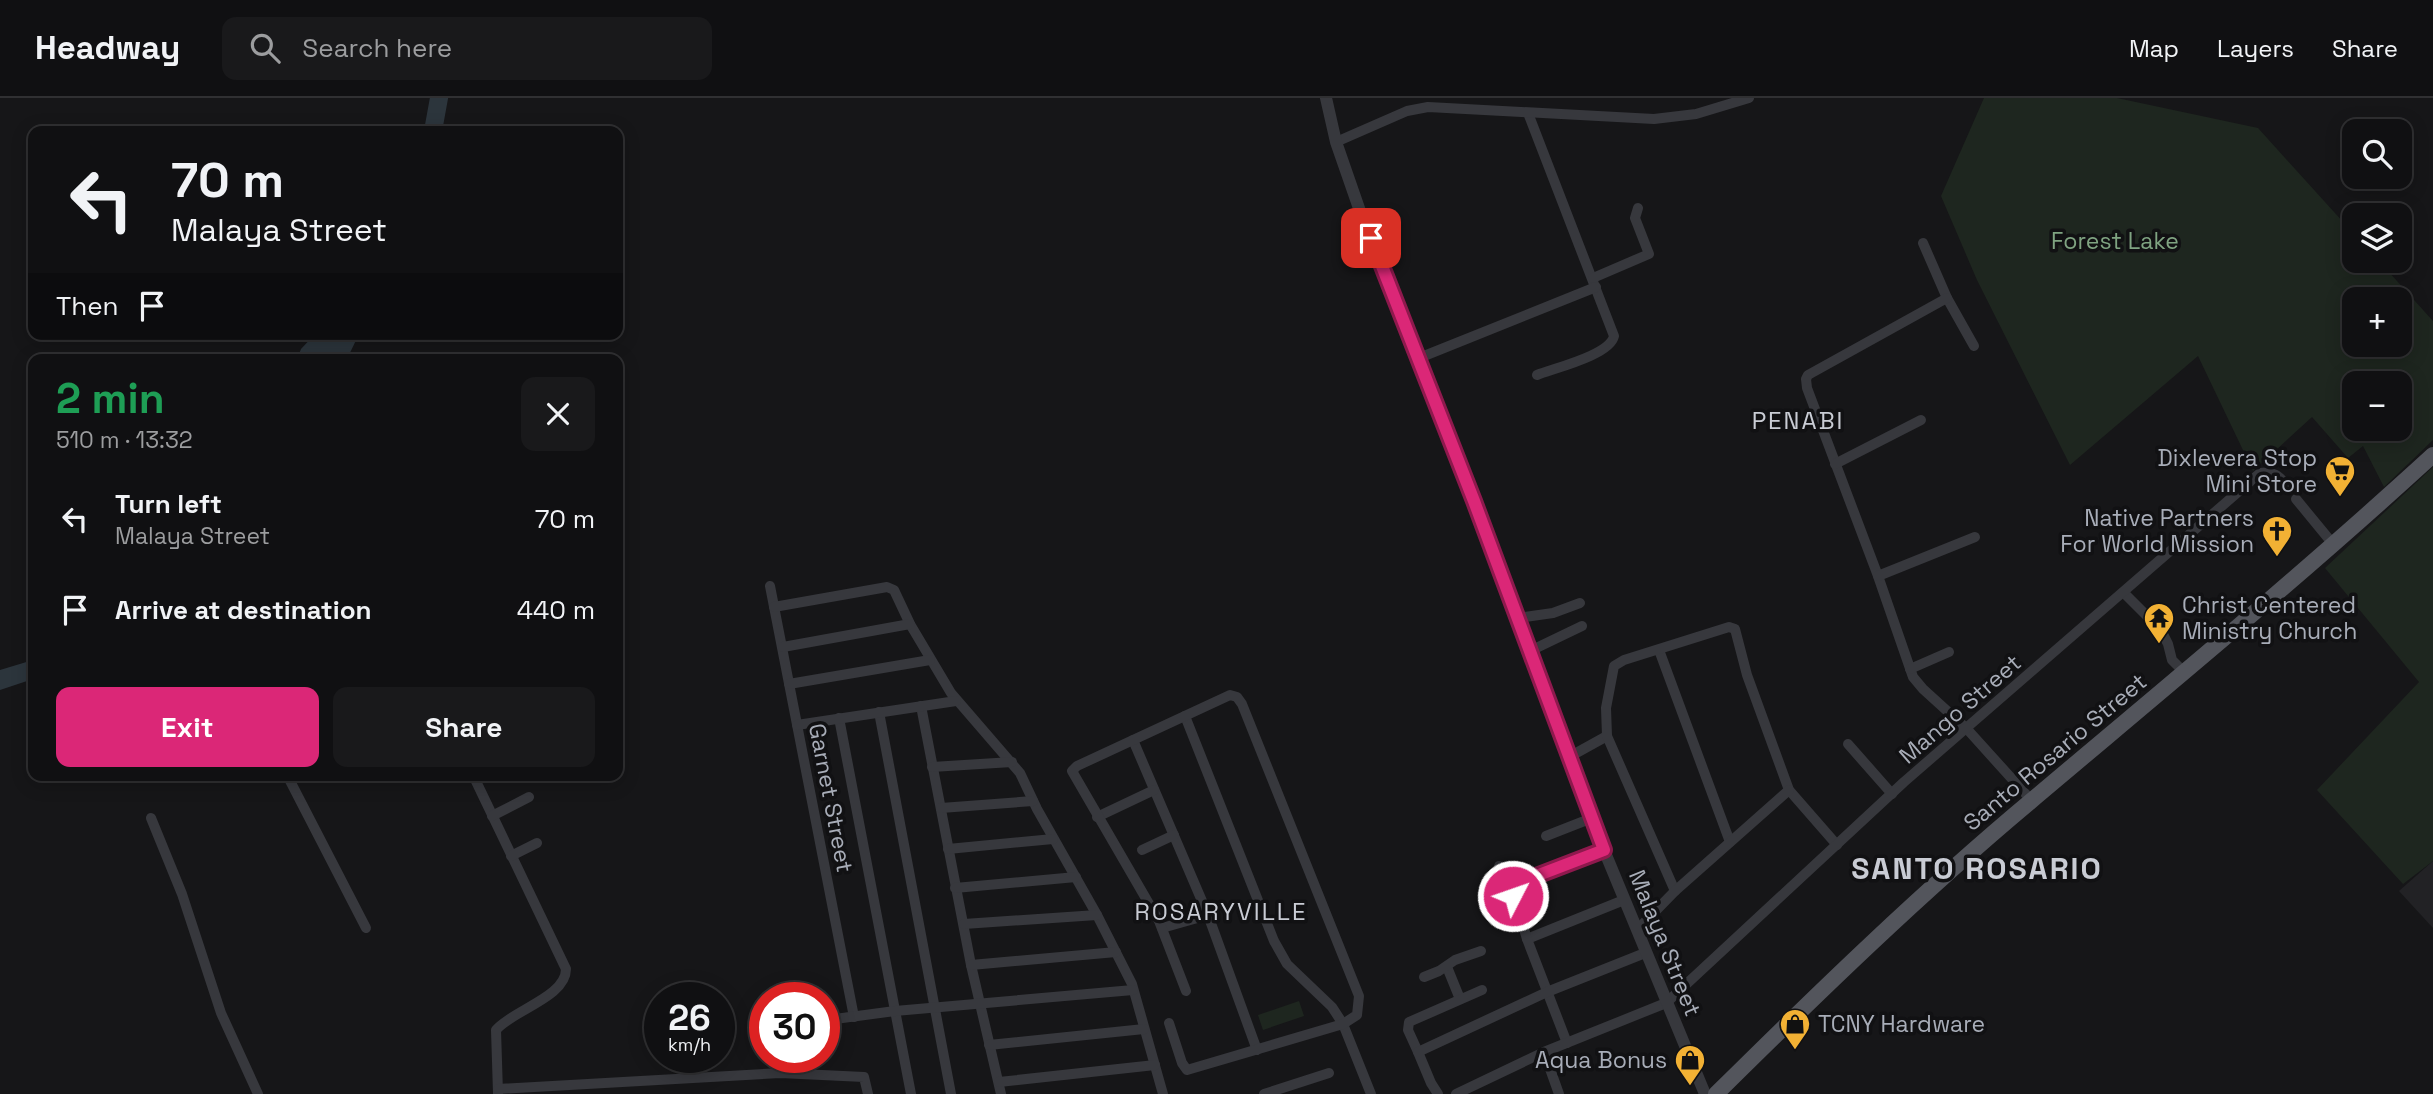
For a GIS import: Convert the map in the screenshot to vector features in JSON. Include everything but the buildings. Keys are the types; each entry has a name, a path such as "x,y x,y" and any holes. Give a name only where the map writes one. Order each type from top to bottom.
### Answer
{"main road":[{"name":"Santo Rosario Street","path":"1716,1094 1867,949 2031,800 2184,672 2433,456"}],"street":[{"name":"Malaya Street","path":"1326,98 1336,142 1361,214 1419,358 1604,850 1665,1003 1705,1094"},
{"path":"1336,142 1407,111 1428,107 1654,119 1696,114 1749,98"},
{"path":"1528,113 1612,327 1613,343 1603,351 1537,375"},
{"path":"1419,358 1595,282 1648,254 1635,218 1639,208"},
{"path":"1923,243 1947,298 1974,346"},
{"path":"1947,298 1805,379 1810,399 1878,576 1910,669 1923,689 1968,729 2031,800"},
{"path":"1835,464 1921,420"},
{"name":"Mango Street","path":"1665,1003 1892,794 2260,473 2270,471 2287,485"},
{"path":"2297,499 2333,544"},
{"path":"1878,576 1975,537"},
{"name":"Garnet Street","path":"770,586 854,1017"},
{"path":"774,607 891,588 909,624 956,701 1012,762 1097,915 1133,990 1163,1094"},
{"path":"2124,593 2161,630 2172,660 2184,672"},
{"path":"1518,618 1553,613 1580,603"},
{"path":"783,647 909,624"},
{"path":"1530,651 1582,626"},
{"path":"1675,891 1607,736 1606,708 1614,666 1624,660 1730,627 1735,629 1747,675 1789,790 1836,845"},
{"path":"1659,650 1730,842"},
{"path":"1910,669 1949,652"},
{"path":"789,684 930,660"},
{"path":"1169,1023 1187,1070 1343,1024 1357,1015 1359,996 1242,704 1237,697 1230,695 1077,766 1072,771 1162,928 1186,991"},
{"path":"797,725 956,701"},
{"path":"921,706 971,965 1001,1094"},
{"path":"879,712 951,1094"},
{"path":"1185,716 1274,941 1287,964 1332,1007 1343,1024 1371,1094"},
{"path":"839,718 911,1094"},
{"path":"1569,757 1607,736"},
{"path":"1133,740 1208,915 1257,1050"},
{"path":"1848,744 1892,794"},
{"path":"932,767 1012,762"},
{"path":"290,781 366,928"},
{"path":"477,781 563,962 566,976 559,988 496,1030 498,1092 800,1073 864,1077 869,1094"},
{"path":"1097,817 1154,790"},
{"path":"1637,930 1675,891 1789,790"},
{"path":"492,816 529,797"},
{"path":"941,808 1034,802"},
{"path":"151,818 182,894 221,1013 258,1094"},
{"path":"1546,836 1592,818"},
{"path":"1142,850 1174,835"},
{"path":"948,849 1053,839"},
{"path":"511,856 537,843"},
{"path":"1512,889 1523,881 1604,850"},
{"path":"1499,866 1512,889 1527,939 1567,1043"},
{"path":"956,888 1076,877"},
{"path":"1527,939 1624,900"},
{"path":"964,924 1097,915"},
{"path":"1162,928 1208,915"},
{"path":"1424,977 1447,967 1455,960 1481,951"},
{"path":"971,965 1116,952"},
{"path":"1418,1052 1547,992 1645,953"},
{"path":"1447,967 1461,999"},
{"path":"840,1018 895,1011 1133,990"},
{"path":"1438,1094 1408,1030 1409,1022 1482,990"},
{"path":"1456,1094 1544,1052 1665,1003"},
{"path":"989,1045 1144,1029"},
{"path":"1544,1052 1559,1094"},
{"path":"999,1082 1154,1065"},
{"path":"1271,1093 1329,1073"},
{"path":"1308,1082 1313,1094"}],"shaded area":[{"path":"309,340 356,340 349,354 299,354"},
{"path":"28,662 28,681 0,690 0,670"},
{"path":"2433,861 2433,928 2399,891"}],"green space":[{"name":"Forest Lake","path":"1984,98 2117,98 2258,128 2342,221 2342,273 2390,273 2402,287 2342,287 2342,357 2412,357 2412,298 2433,321 2433,440 2384,487 2363,446 2348,458 2312,417 2253,471 2198,356 2070,465 1977,280 1941,196"},
{"path":"2433,467 2433,861 2403,884 2317,790 2419,682 2325,568"},
{"path":"1299,1001 1304,1016 1263,1030 1258,1015"}],"waterway":[{"path":"434,126 439,98"}],"place":[{"name":"Dixlevera Stop Mini Store","path":"2340,498"},
{"name":"Native Partners For World Mission","path":"2277,558"},
{"name":"Christ Centered Ministry Church","path":"2159,645"},
{"name":"TCNY Hardware","path":"1795,1051"},
{"name":"Aqua Bonus","path":"1690,1087"}],"district":[{"name":"PENABI","path":"1798,421"},
{"name":"SANTO ROSARIO","path":"1977,869"},
{"name":"ROSARYVILLE","path":"1221,912"}],"route":[{"path":"1371,238 1474,501 1604,850 1523,881 1512,889 1513,896"}]}
